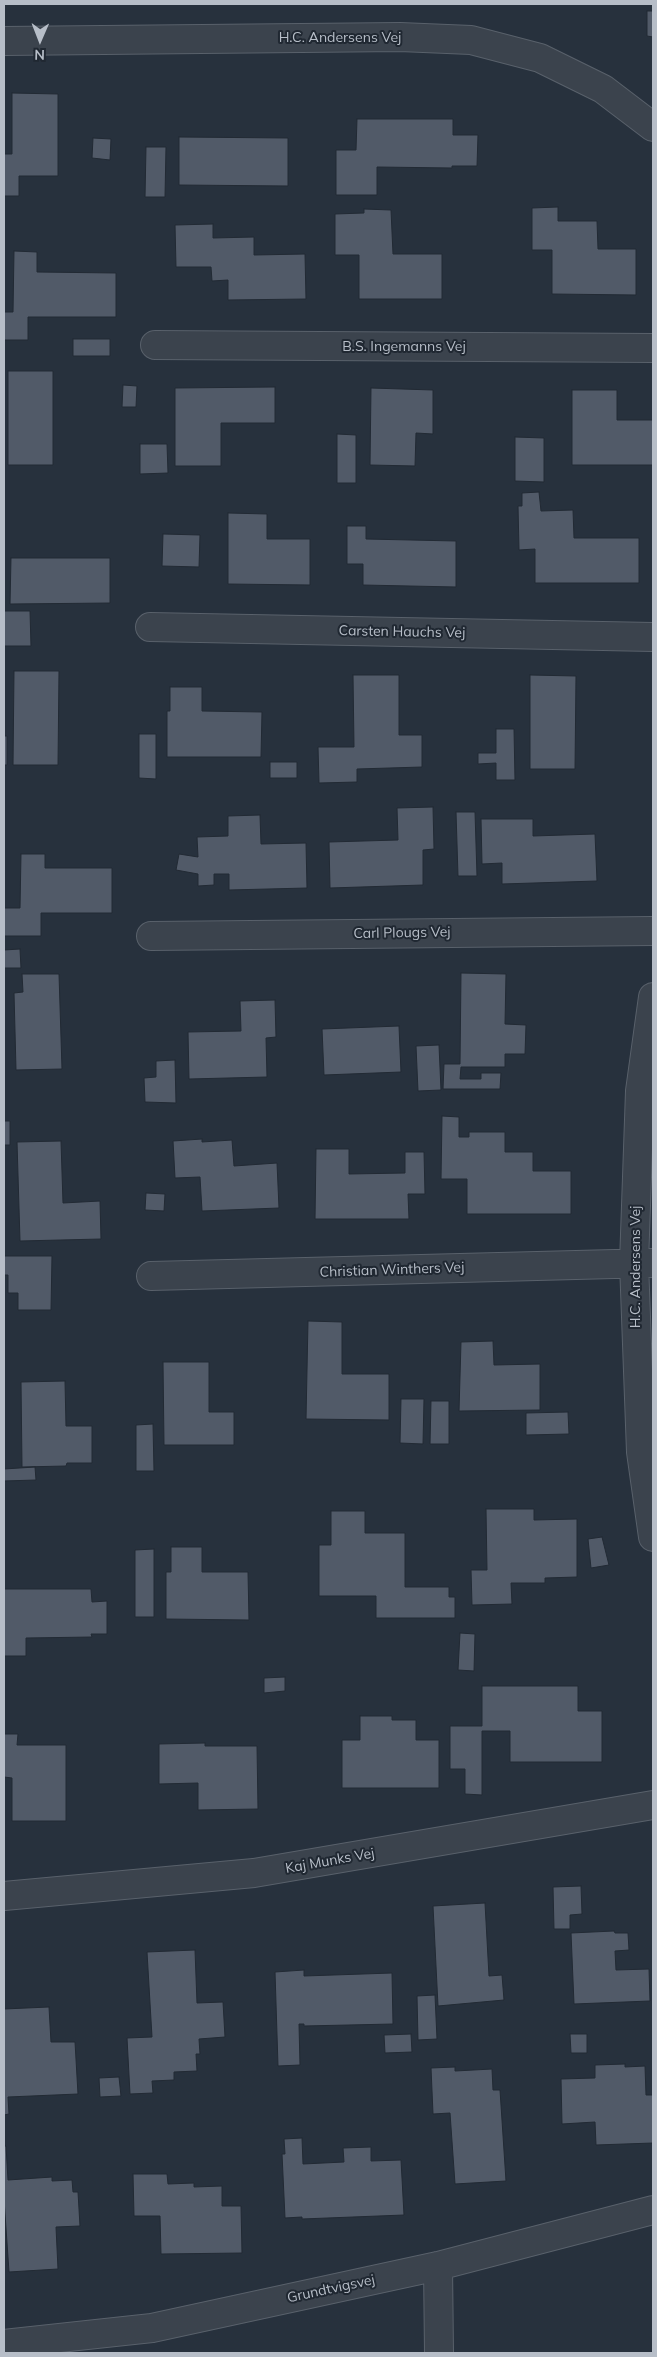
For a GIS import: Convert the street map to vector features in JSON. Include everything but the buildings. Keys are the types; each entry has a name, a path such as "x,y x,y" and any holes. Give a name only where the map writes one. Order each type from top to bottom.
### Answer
{"street":[{"name":"H.C. Andersens Vej","path":"4,41 400,37 470,40 540,58 604,89 653,127"},
{"name":"B.S. Ingemanns Vej","path":"155,345 653,348"},
{"name":"Carsten Hauchs Vej","path":"150,627 653,637"},
{"name":"Carl Plougs Vej","path":"151,936 653,931"},
{"name":"H.C. Andersens Vej","path":"653,997 640,1091 644,1263 641,1452 653,1537"},
{"name":"Christian Winthers Vej","path":"151,1276 644,1263"},
{"name":"Kaj Munks Vej","path":"4,1896 254,1873 653,1805"},
{"name":"Grundtvigsvej","path":"4,2344 152,2328 438,2266 653,2210"},
{"path":"438,2266 439,2353"}]}
